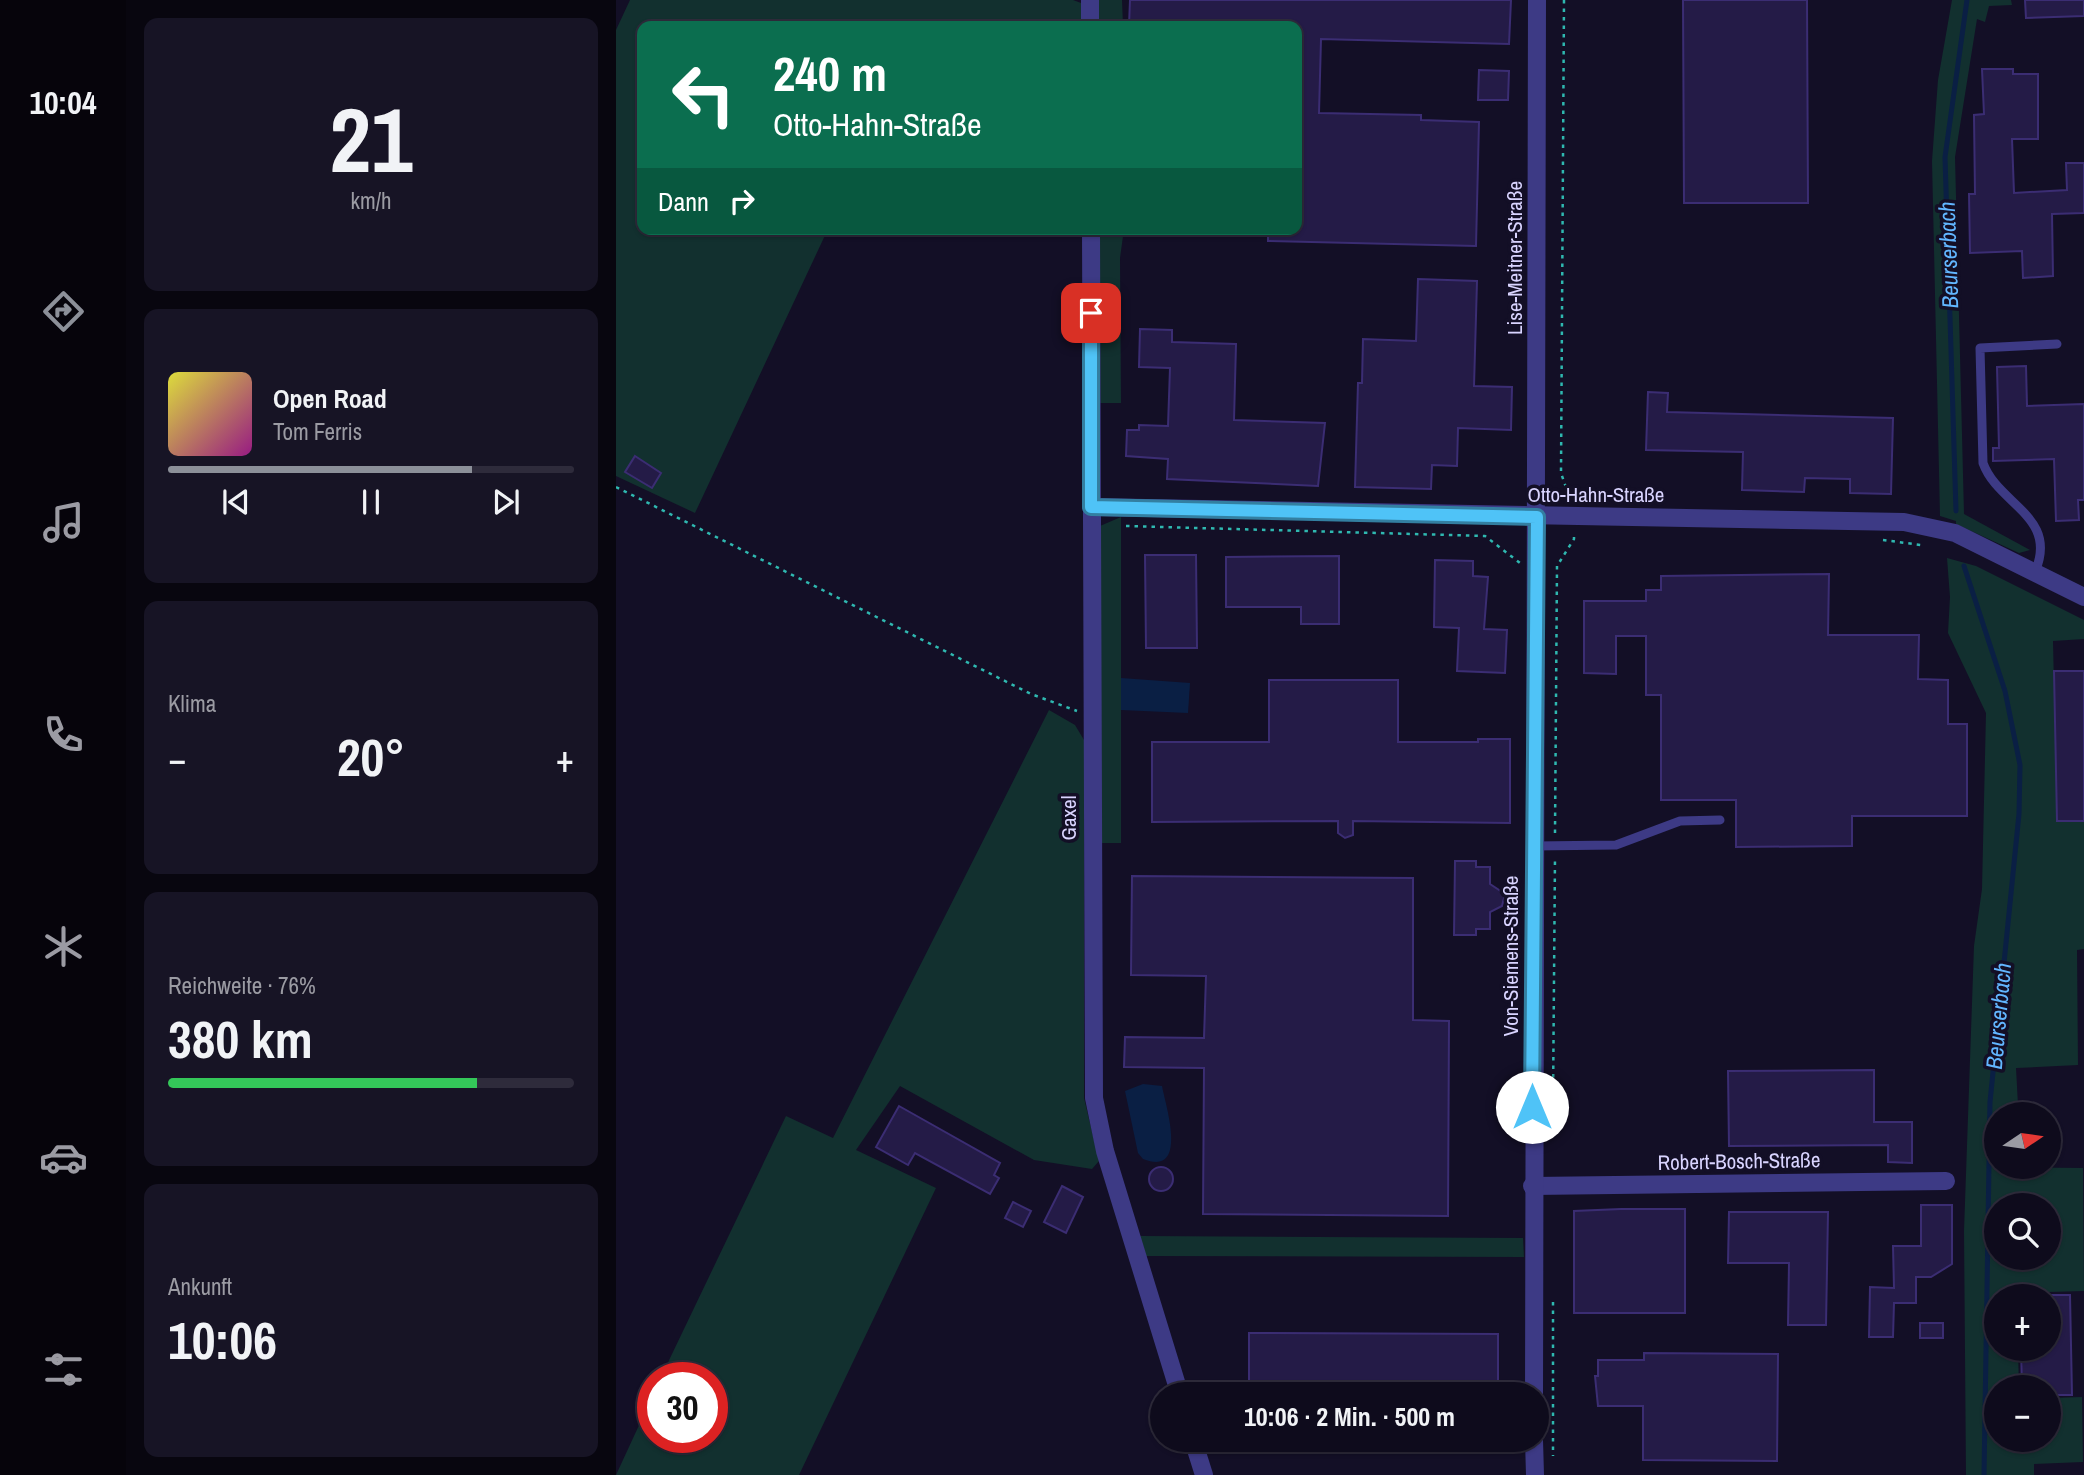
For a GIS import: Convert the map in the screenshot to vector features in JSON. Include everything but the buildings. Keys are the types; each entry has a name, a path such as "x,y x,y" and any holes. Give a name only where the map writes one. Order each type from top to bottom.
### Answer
{"street":[{"path":"1090,0 1090,21"},
{"name":"Lise-Meitner-Straße","path":"1537,0 1537,517"},
{"name":"Gaxel","path":"1091,235 1100,508 1091,713 1094,1098 1105,1151 1176,1382"},
{"name":"Otto-Hahn-Straße","path":"1100,508 1537,517 1573,514 1904,522 1955,533 2084,597"},
{"name":"Von-Siemens-Straße","path":"1534,1382 1533,846 1537,517"},
{"name":"Robert-Bosch-Straße","path":"1532,1186 1946,1181"},
{"path":"1197,1452 1204,1475"},
{"path":"1534,1452 1535,1475"}],"lane":[{"path":"2035,572 2042,557 2038,533 2017,503 2000,492 1989,478 1983,463 1980,348 2057,344"},
{"path":"1533,846 1616,845 1680,821 1720,820"}],"path":[{"path":"1564,0 1561,473 1572,503"},
{"path":"616,487 1031,695 1091,713"},
{"path":"1100,508 1124,526 1485,536 1517,562 1537,568 1557,566"},
{"path":"1573,523 1574,540"},
{"path":"1553,1104 1557,566 1574,540 1581,536"},
{"path":"1882,540 1927,546"},
{"path":"1553,1296 1553,1461"}],"green space":[{"path":"630,0 1073,0 1081,3 1081,21 637,21 637,235 825,235 695,513 616,476 616,30"},
{"path":"1098,0 1122,0 1123,21 1098,21"},
{"path":"1952,0 2011,0 2012,5 1989,6 1985,22 1977,19 1955,157 1964,514 2030,550 2019,553 1956,524 1956,521 1940,516 1932,161 1938,80"},
{"path":"1099,235 1123,235 1120,258 1121,403 1100,403"},
{"path":"1121,517 1121,843 1101,843 1100,526"},
{"path":"1947,558 1976,566 2084,620 2084,639 2053,641 2057,821 2084,821 2084,949 2077,950 2078,1065 2016,1068 2018,1102 1984,1102 1984,1180 2062,1180 2062,1168 2083,1168 2084,1291 2061,1292 2061,1284 1984,1284 1984,1361 2018,1361 2019,1375 1984,1375 1984,1452 2061,1452 2061,1398 2082,1397 2083,1462 2034,1464 2034,1475 1966,1475 1964,1231 1974,946 1982,889 1986,713 1948,633 1950,597"},
{"path":"1049,710 1075,725 1084,740 1084,1098 1099,1161 1092,1169 1034,1160 900,1086 856,1150 936,1188 799,1475 616,1475 637,1430 637,1453 728,1453 728,1362 668,1362 786,1116 833,1138"},
{"path":"1140,1236 1523,1238 1524,1257 1146,1256"}],"water":[{"path":"1121,678 1190,683 1188,713 1121,710"},
{"path":"1143,1084 1162,1086 1170,1123 1170,1149 1166,1158 1157,1162 1143,1159 1138,1153 1125,1091"}],"waterway":[{"name":"Beurserbach","path":"1956,511 1945,157 1967,0"},
{"name":"Beurserbach","path":"1964,566 2005,691 2020,765 2019,814 1990,1102 1984,1475"}],"route":[{"path":"1091,313 1091,507 1537,517 1532,1107"}]}
